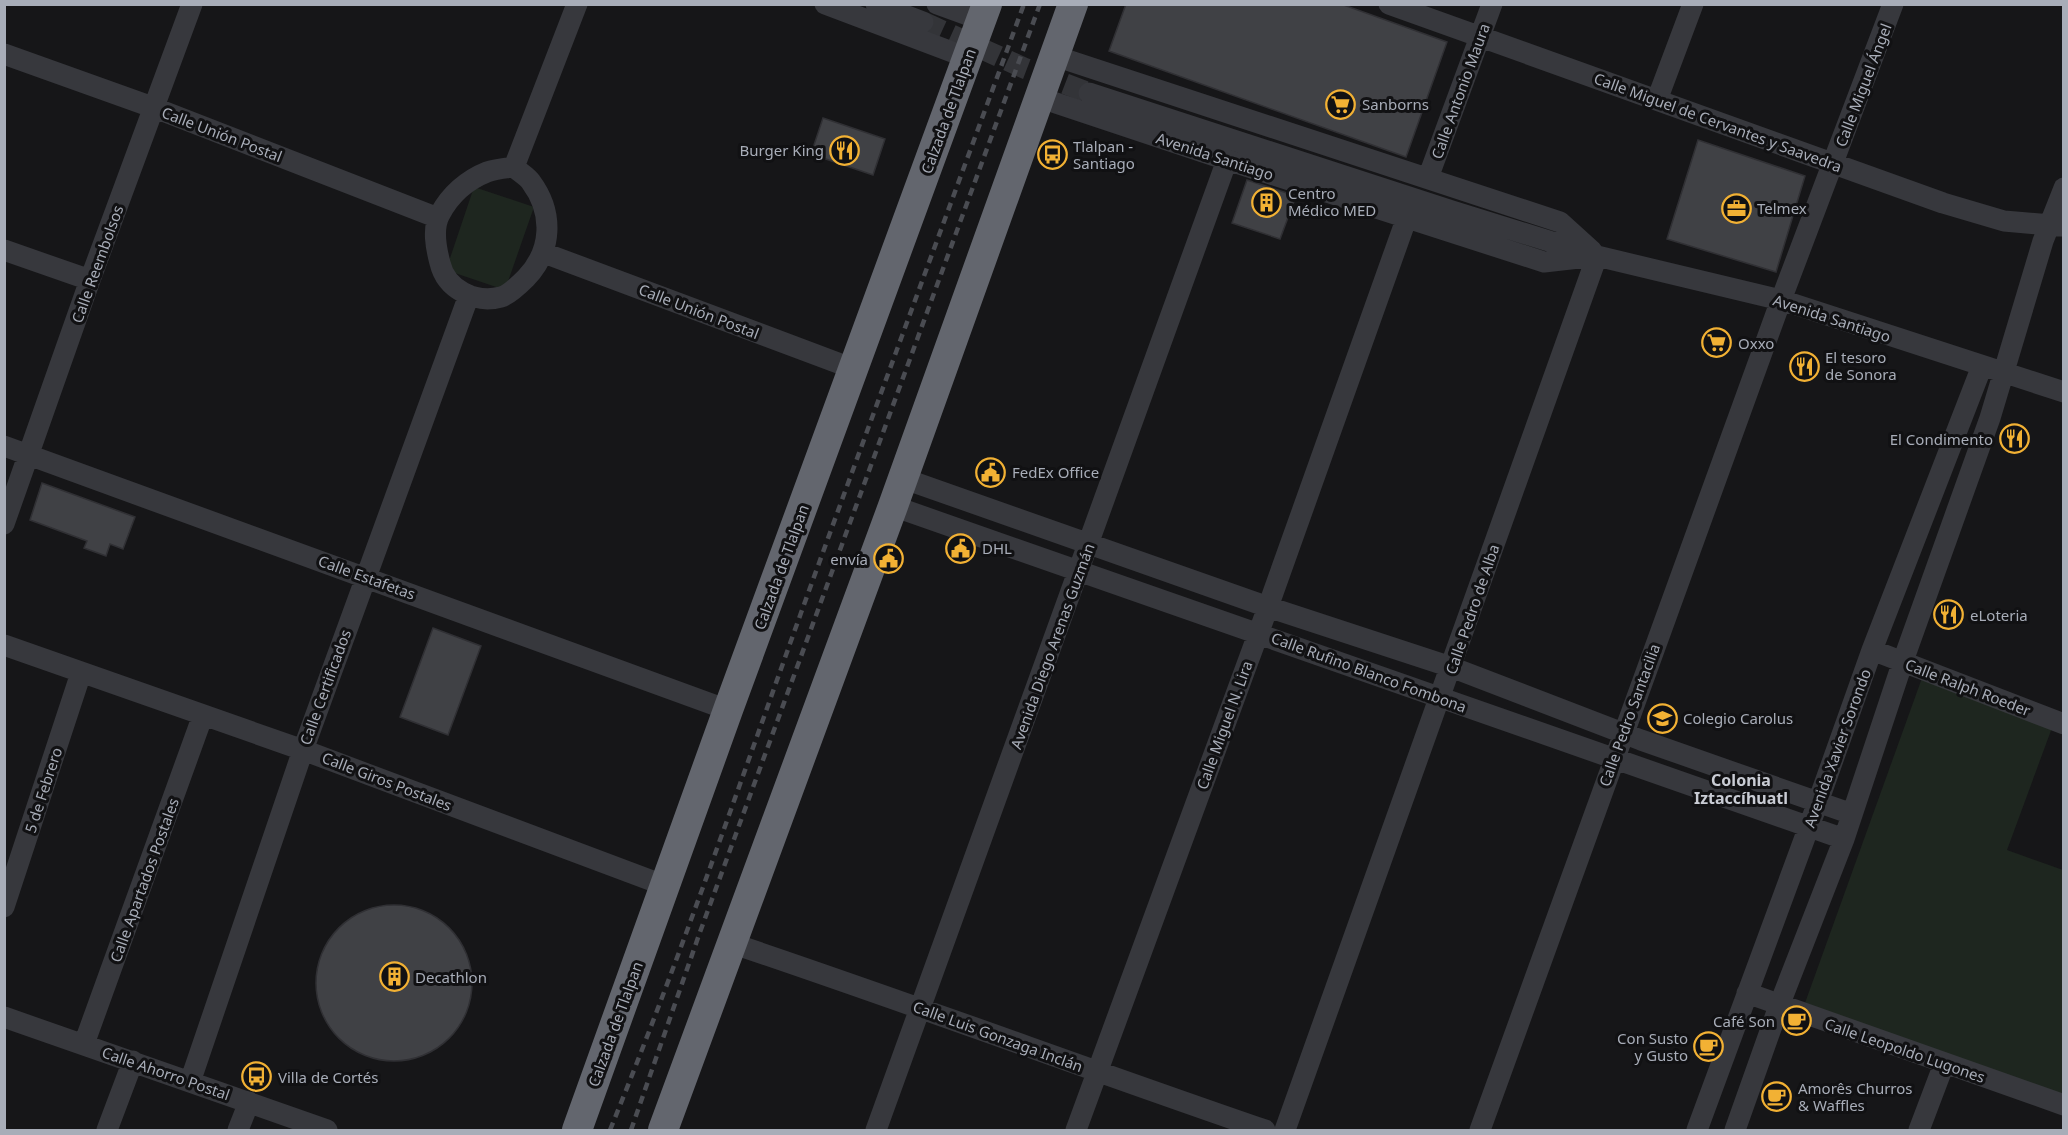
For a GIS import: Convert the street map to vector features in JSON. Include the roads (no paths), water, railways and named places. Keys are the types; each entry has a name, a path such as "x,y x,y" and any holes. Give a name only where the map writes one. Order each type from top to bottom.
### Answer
{"highway":[{"path":"663,1131 898,492 1073,4"},
{"name":"Calzada de Tlalpan","path":"577,1131 728,710 984,12"}],"street":[{"name":"Calle Reembolsos","path":"4,524 90,280 192,4"},
{"path":"514,167 577,4"},
{"path":"825,4 968,58"},
{"path":"876,4 923,22"},
{"path":"938,4 984,12"},
{"name":"Calle Miguel de Cervantes y Saavedra","path":"1389,4 1943,203 2004,221 2056,226"},
{"name":"Calle Antonio Maura","path":"1428,178 1492,4"},
{"path":"1658,100 1693,4"},
{"name":"Calle Miguel Ángel","path":"1781,300 1893,4"},
{"name":"Calle Unión Postal","path":"4,54 155,108 438,218"},
{"name":"Avenida Santiago","path":"1054,56 1560,222 1597,256"},
{"name":"Avenida Santiago","path":"1089,93 1597,256 1781,300 2064,392"},
{"name":"Avenida Santiago","path":"1041,98 1544,262 1597,256"},
{"name":"Avenida Diego Arenas Guzmán","path":"876,1131 1227,160"},
{"path":"514,167 531,182 541,203 548,226 544,253 523,282 503,297 485,299 469,296 455,288 442,273 436,246 438,218 448,198 464,186 488,171 514,167"},
{"path":"1735,1131 1779,1006 1844,839 1903,661 2056,226 2064,188"},
{"name":"Calle Miguel N. Lira","path":"1076,1131 1268,607 1407,217"},
{"path":"4,250 90,280"},
{"name":"Calle Unión Postal","path":"544,253 854,369"},
{"name":"Calle Pedro de Alba","path":"1285,1131 1597,256"},
{"name":"Calle Certificados","path":"190,1082 303,750 469,296"},
{"name":"Calle Pedro Santacilia","path":"1480,1131 1622,733 1781,300"},
{"name":"Avenida Xavier Sorondo","path":"1697,1131 1872,650 1982,366"},
{"name":"Calle Estafetas","path":"4,446 728,710"},
{"name":"Calle Rufino Blanco Fombona","path":"898,492 1089,543 1268,607 1451,667 1622,733 1852,814"},
{"name":"Calle Rufino Blanco Fombona","path":"898,492 1079,571 1844,839"},
{"name":"Calle Giros Postales","path":"4,645 303,750 666,886"},
{"name":"Calle Ralph Roeder","path":"1872,650 2064,724"},
{"name":"5 de Febrero","path":"4,908 81,673"},
{"name":"Calle Apartados Postales","path":"84,1044 203,715"},
{"name":"Calle Luis Gonzaga Inclán","path":"731,942 921,1007 1265,1131"},
{"name":"Calle Leopoldo Lugones","path":"1747,993 2064,1106"},
{"name":"Calle Ahorro Postal","path":"4,1017 327,1131"},
{"path":"106,1131 133,1061"},
{"path":"1919,1131 1944,1064"},
{"path":"238,1131 249,1102"}],"tunnel":[{"path":"923,22 1024,68 1089,93"}],"railway":[{"path":"610,1130 686,932 1024,4"},
{"path":"631,1130 700,932 1040,4"}],"place":[{"name":"Sanborns","path":"1341,104"},
{"name":"Burger King","path":"845,150"},
{"name":"Tlalpan - Santiago","path":"1052,155"},
{"name":"Centro Médico MED","path":"1267,202"},
{"name":"Telmex","path":"1736,208"},
{"name":"Oxxo","path":"1717,343"},
{"name":"El tesoro de Sonora","path":"1804,366"},
{"name":"El Condimento","path":"2014,439"},
{"name":"FedEx Office","path":"991,472"},
{"name":"DHL","path":"961,548"},
{"name":"envía","path":"889,559"},
{"name":"eLoteria","path":"1949,615"},
{"name":"Colegio Carolus","path":"1662,718"},
{"name":"Decathlon","path":"394,977"},
{"name":"Café Son","path":"1796,1021"},
{"name":"Con Susto y Gusto","path":"1709,1047"},
{"name":"Villa de Cortés","path":"257,1077"},
{"name":"Amorês Churros & Waffles","path":"1777,1097"}],"district":[{"name":"Colonia Iztaccíhuatl","path":"1741,789"}]}
